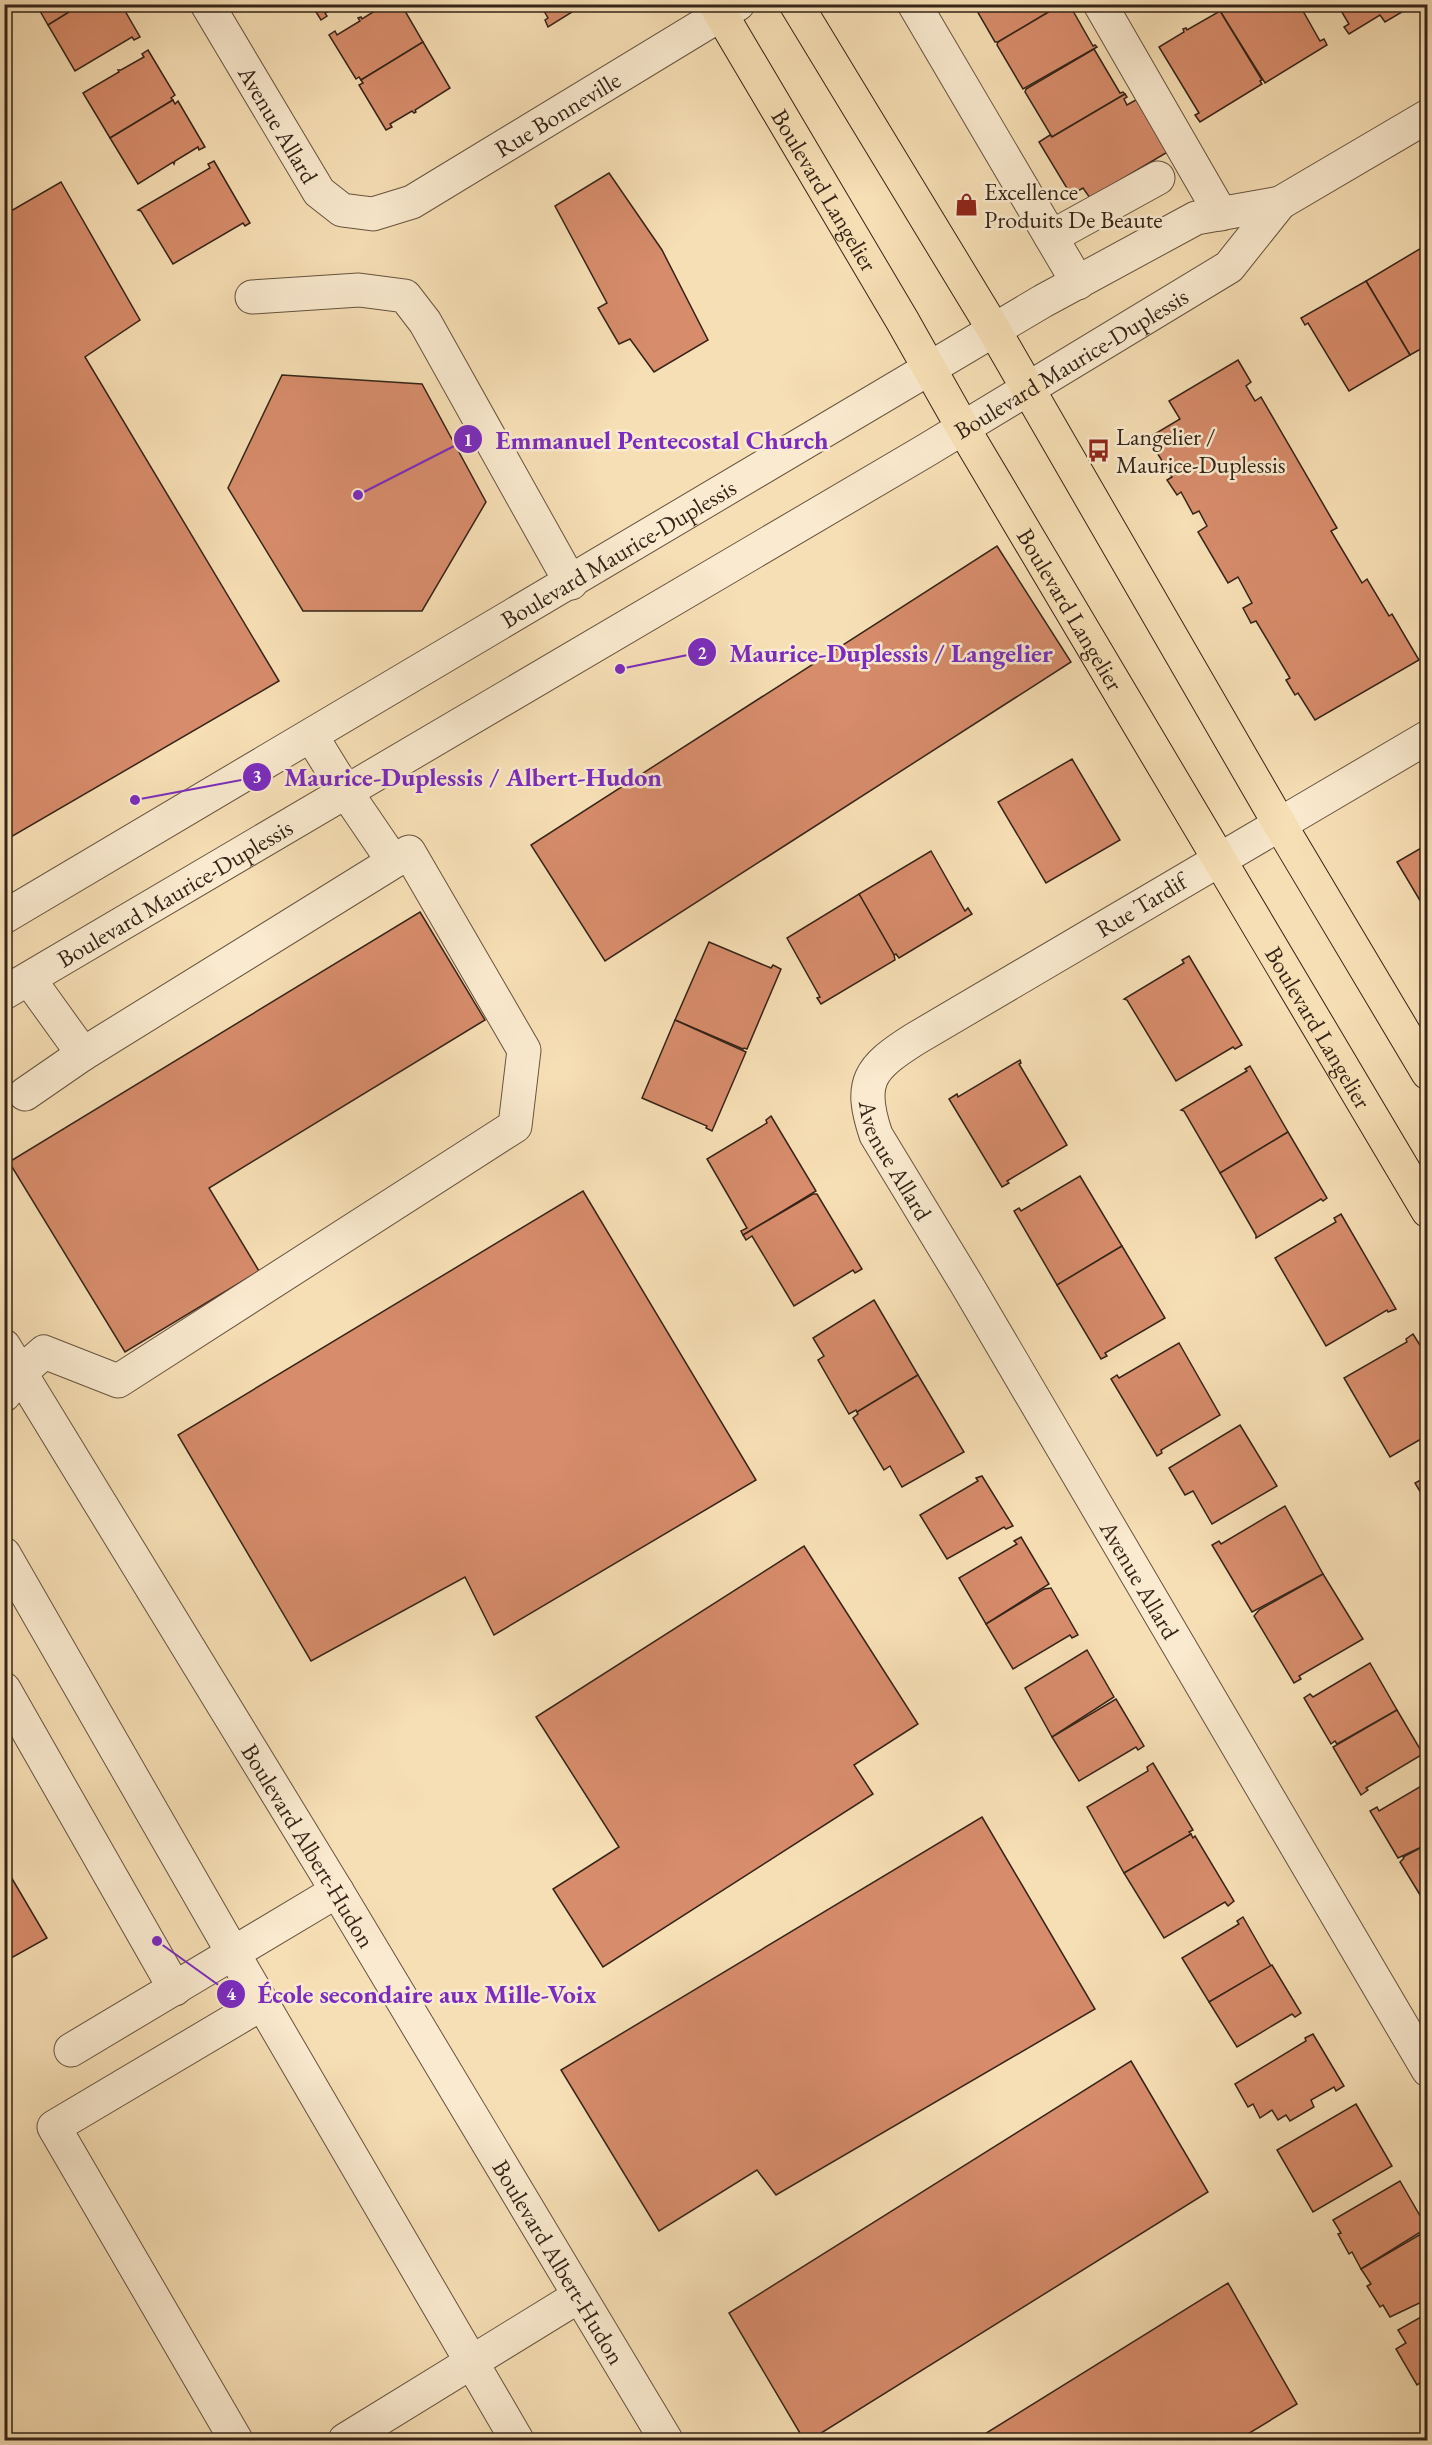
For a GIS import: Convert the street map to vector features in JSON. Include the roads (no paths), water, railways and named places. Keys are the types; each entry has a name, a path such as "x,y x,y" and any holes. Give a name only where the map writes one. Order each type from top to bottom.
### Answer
{"main road":[{"path":"796,4 994,330 1279,823 1428,1073"},
{"name":"Boulevard Langelier","path":"725,8 963,428 1428,1211"}],"street":[{"name":"Avenue Allard","path":"207,4 319,192 342,210 373,214"},
{"path":"914,4 1078,283"},
{"path":"1101,4 1221,214"},
{"name":"Rue Bonneville","path":"373,214 412,202 725,8"},
{"name":"Boulevard Maurice-Duplessis","path":"4,917 571,583 994,330 1196,218 1280,203 1428,116"},
{"path":"1051,237 1158,178"},
{"name":"Boulevard Maurice-Duplessis","path":"17,986 1028,390 1229,267 1280,203"},
{"path":"252,297 359,290 405,296 425,322 571,583"},
{"path":"312,736 346,792 393,861"},
{"name":"Rue Tardif","path":"867,1086 885,1058 1219,858 1428,737"},
{"path":"10,1371 44,1352 118,1381 515,1126 524,1050 409,852 83,1054 26,1094"},
{"path":"17,986 83,1054"},
{"name":"Avenue Allard","path":"867,1086 868,1110 876,1135 973,1295 1428,2070"},
{"name":"Boulevard Albert-Hudon","path":"10,1371 337,1891 666,2440"},
{"path":"4,1554 517,2440"},
{"path":"4,1689 175,1989"},
{"path":"71,2050 337,1891"},
{"path":"236,2440 54,2127 263,2003"},
{"path":"345,2440 579,2296"}],"place":[{"name":"Excellence Produits De Beaute","path":"966,205"},
{"name":"Langelier / Maurice-Duplessis","path":"1098,450"},
{"name":"Emmanuel Pentecostal Church","path":"358,495"},
{"name":"Maurice-Duplessis / Langelier","path":"620,669"},
{"name":"Maurice-Duplessis / Albert-Hudon","path":"135,800"},
{"name":"École secondaire aux Mille-Voix","path":"157,1941"}]}
